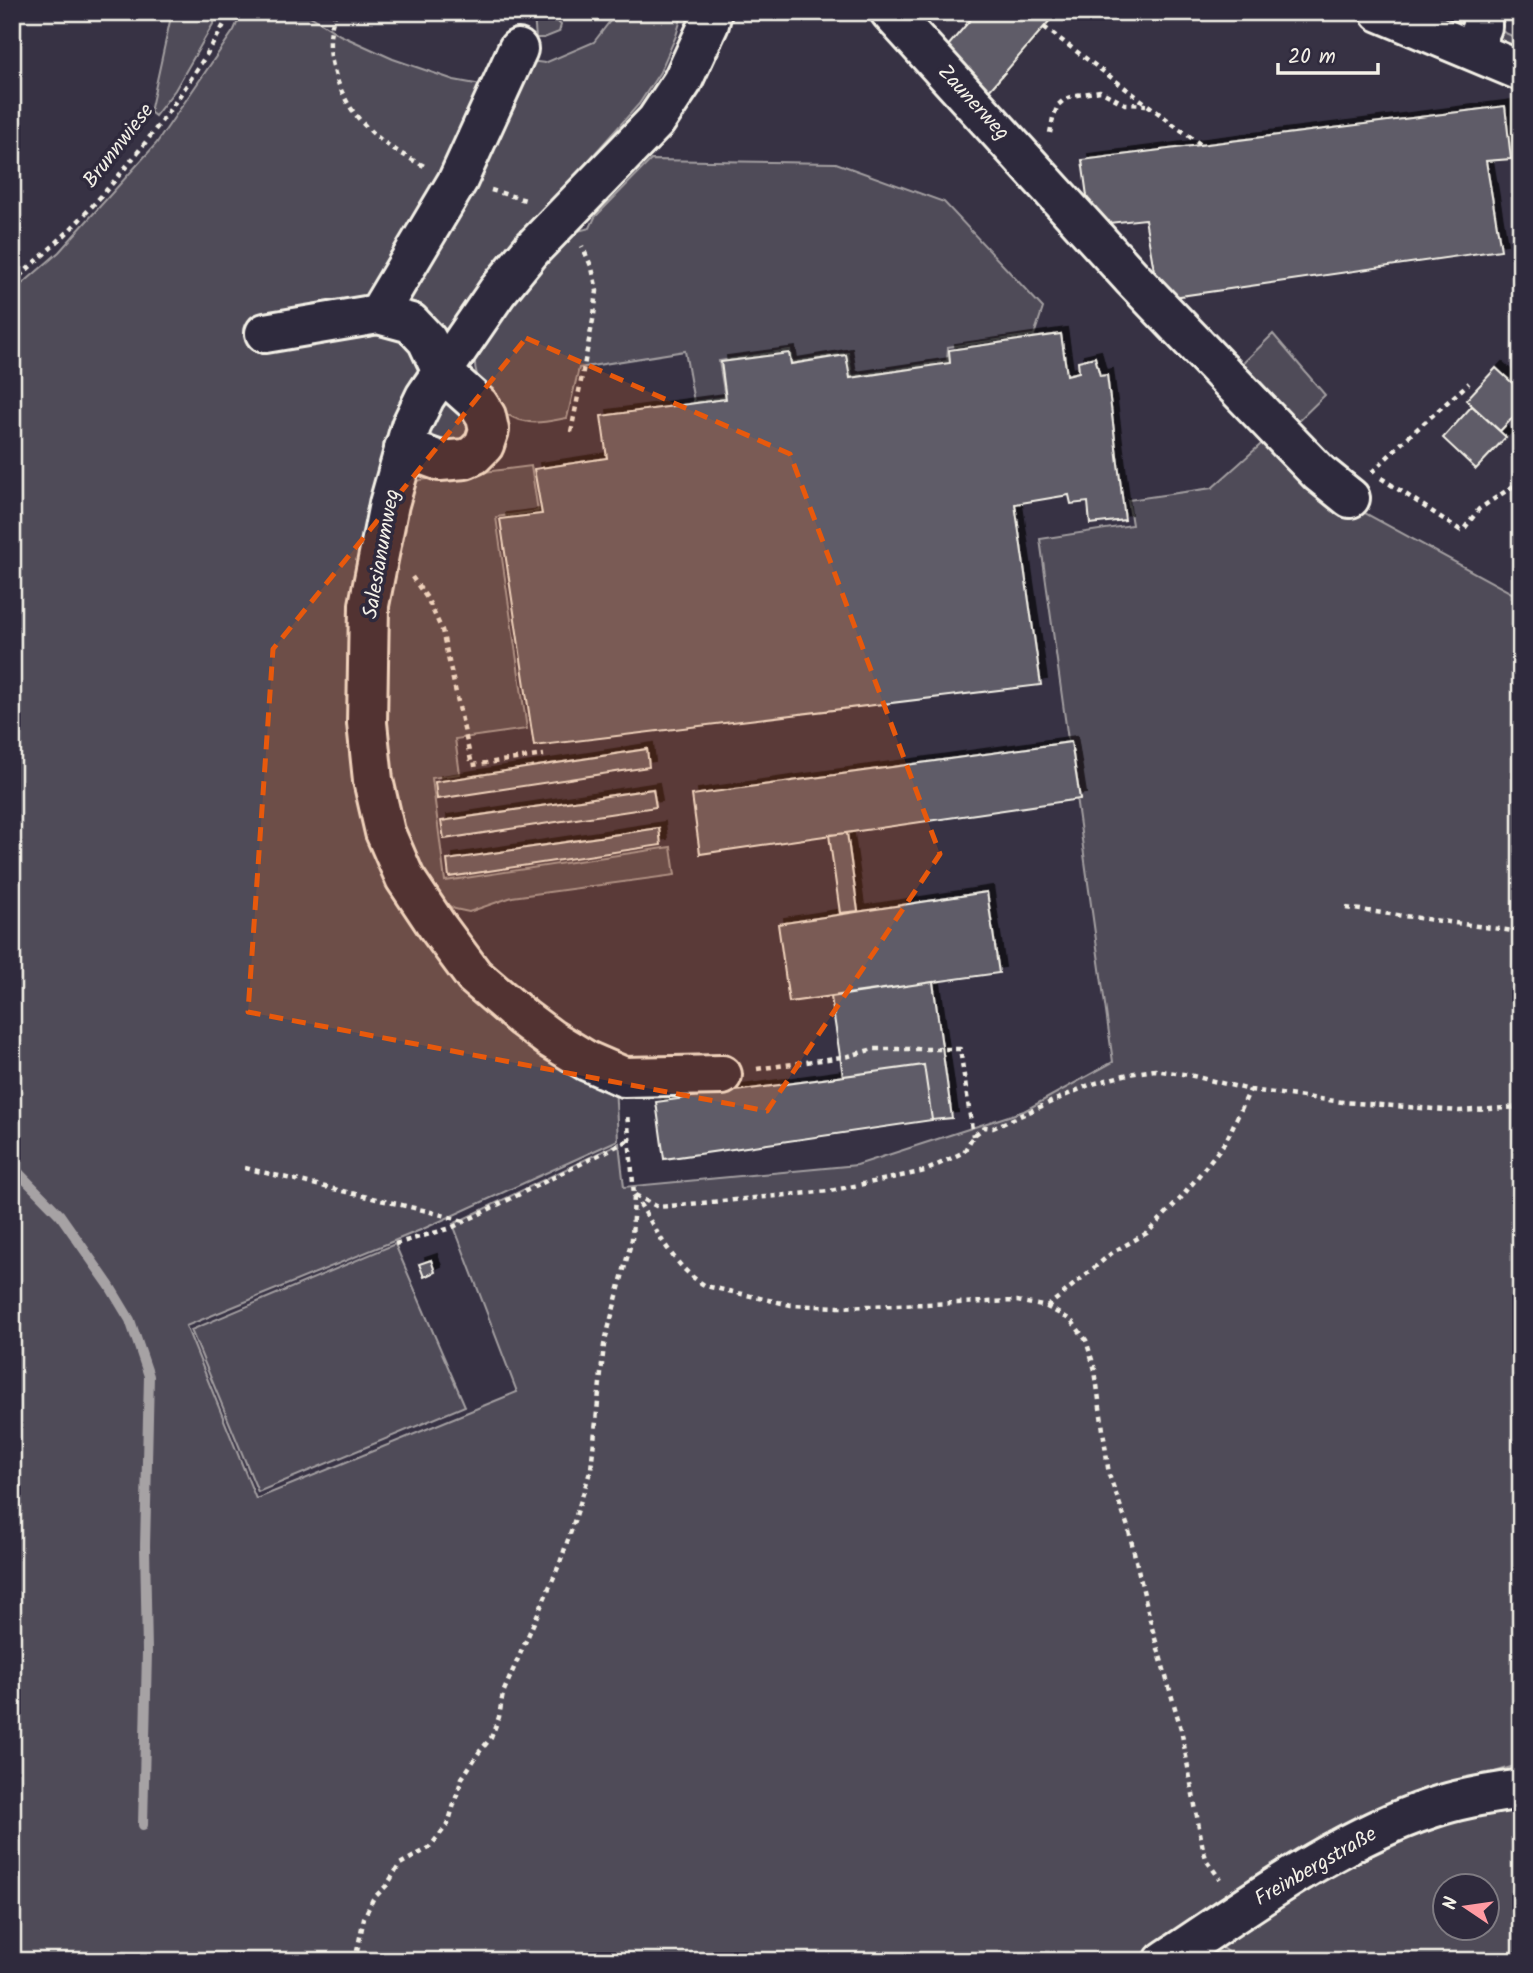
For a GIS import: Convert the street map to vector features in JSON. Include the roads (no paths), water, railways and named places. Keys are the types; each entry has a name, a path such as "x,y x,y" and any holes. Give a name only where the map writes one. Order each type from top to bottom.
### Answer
{"street":[{"name":"Salesianumweg","path":"712,12 682,82 656,121 531,249 497,292 425,397 404,448 389,504 369,605 367,723 373,780 385,832 405,878 474,976 551,1039 587,1061 624,1077 722,1075"},
{"name":"Zaunerweg","path":"890,12 1132,277 1288,441 1350,498"},
{"path":"1380,12 1521,71"},
{"path":"1472,50 1482,27 1482,12"},
{"path":"378,314 458,180 518,49"},
{"path":"265,333 378,314 411,323 427,340 442,372 474,400 486,415 489,430 484,444 474,455 465,459 452,461 426,457 404,448"},
{"name":"Freinbergstraße","path":"1164,1961 1319,1860 1363,1836 1433,1807 1521,1789"}],"waterway":[{"path":"12,1166 60,1215 109,1285 130,1320 149,1376 143,1825"}]}
